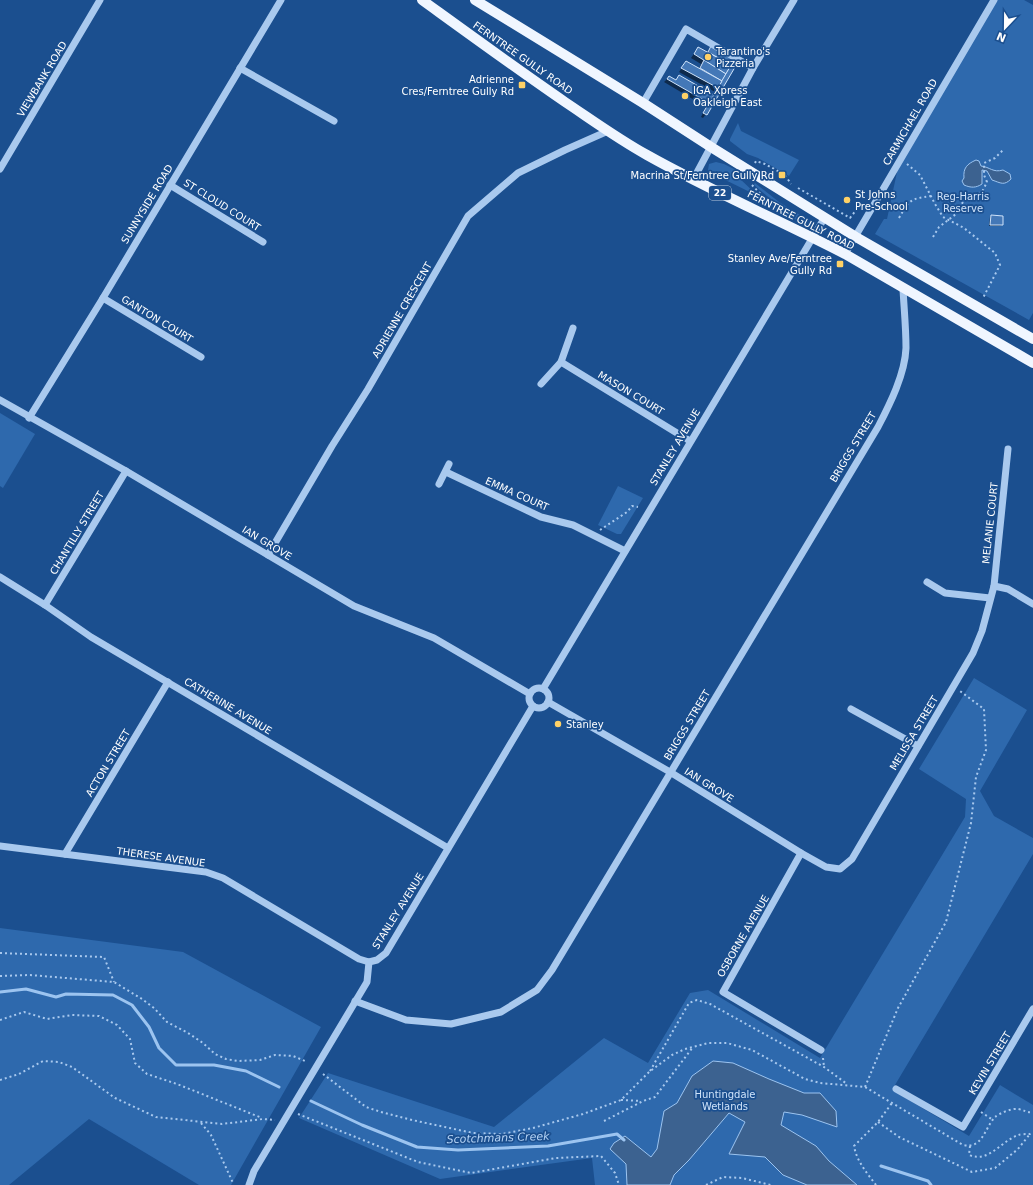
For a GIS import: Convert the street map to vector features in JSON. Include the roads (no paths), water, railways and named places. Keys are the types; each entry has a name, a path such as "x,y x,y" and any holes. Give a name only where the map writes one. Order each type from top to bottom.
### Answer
{"main road":[{"name":"FERNTREE GULLY ROAD","path":"422,0 523,73 646,155 693,180 813,237 845,254 1033,363"},
{"name":"FERNTREE GULLY ROAD","path":"475,0 644,103 711,147 856,236 1033,339"}],"street":[{"name":"VIEWBANK ROAD","path":"0,168 100,0"},
{"name":"SUNNYSIDE ROAD","path":"29,418 103,298 281,0"},
{"path":"693,180 753,68 794,0"},
{"name":"CARMICHAEL ROAD","path":"845,254 994,0"},
{"path":"644,103 686,29 753,68"},
{"path":"240,68 334,121"},
{"name":"ADRIENNE CRESCENT","path":"268,556 332,446 368,389 468,216 518,173 608,131"},
{"name":"ST CLOUD COURT","path":"170,185 263,242"},
{"name":"STANLEY AVENUE","path":"543,689 825,217"},
{"name":"BRIGGS STREET","path":"355,1001 406,1020 451,1024 501,1012 537,990 552,970 891,403 901,376 906,349 903,289"},
{"name":"GANTON COURT","path":"103,298 201,357"},
{"path":"541,384 561,362 574,328"},
{"name":"MASON COURT","path":"561,362 690,441"},
{"name":"IAN GROVE","path":"0,400 29,418 126,471 354,606 434,638 530,694"},
{"name":"MELANIE COURT","path":"990,598 994,586 1008,449"},
{"path":"439,484 449,464"},
{"name":"CHANTILLY STREET","path":"45,605 126,471"},
{"name":"EMMA COURT","path":"446,472 541,517 573,525 625,552"},
{"name":"CATHERINE AVENUE","path":"0,578 45,605 91,637 448,848"},
{"path":"927,582 945,593 990,598"},
{"path":"994,586 1008,589 1033,604"},
{"name":"MELISSA STREET","path":"840,868 852,859 974,653 982,631 990,598"},
{"name":"ACTON STREET","path":"65,854 168,682"},
{"path":"534,689 543,689 548,694 548,702 541,708 533,706 529,700 530,694 534,689"},
{"name":"IAN GROVE","path":"548,702 670,772 801,853 826,867 840,868"},
{"name":"STANLEY AVENUE","path":"250,1185 254,1171 367,982 369,962 377,960 386,953 533,706"},
{"path":"851,709 918,746"},
{"name":"THERESE AVENUE","path":"0,846 206,872 222,878 359,959 369,962"},
{"name":"OSBORNE AVENUE","path":"801,853 722,992 822,1050"},
{"name":"KEVIN STREET","path":"896,1089 963,1127 1033,1009"}],"waterway":[{"name":"Scotchmans Creek","path":"0,992 26,989 56,997 66,994 113,995 132,1005 149,1027 159,1048 176,1065 214,1065 246,1071 279,1087"},
{"name":"Scotchmans Creek","path":"311,1101 362,1125 417,1147 458,1150 548,1146 617,1134 624,1140"},
{"path":"881,1166 928,1181 931,1185"}],"place":[{"name":"Tarantino's Pizzeria","path":"708,57"},
{"name":"Adrienne Cres/Ferntree Gully Rd","path":"522,85"},
{"name":"IGA Xpress Oakleigh East","path":"685,96"},
{"name":"Macrina St/Ferntree Gully Rd","path":"782,175"},
{"name":"St Johns Pre-School","path":"847,200"},
{"name":"Stanley Ave/Ferntree Gully Rd","path":"840,264"},
{"name":"Stanley","path":"558,724"}],"park label":[{"name":"Reg-Harris Reserve","path":"963,202"},
{"name":"Huntingdale Wetlands","path":"725,1100"}]}
